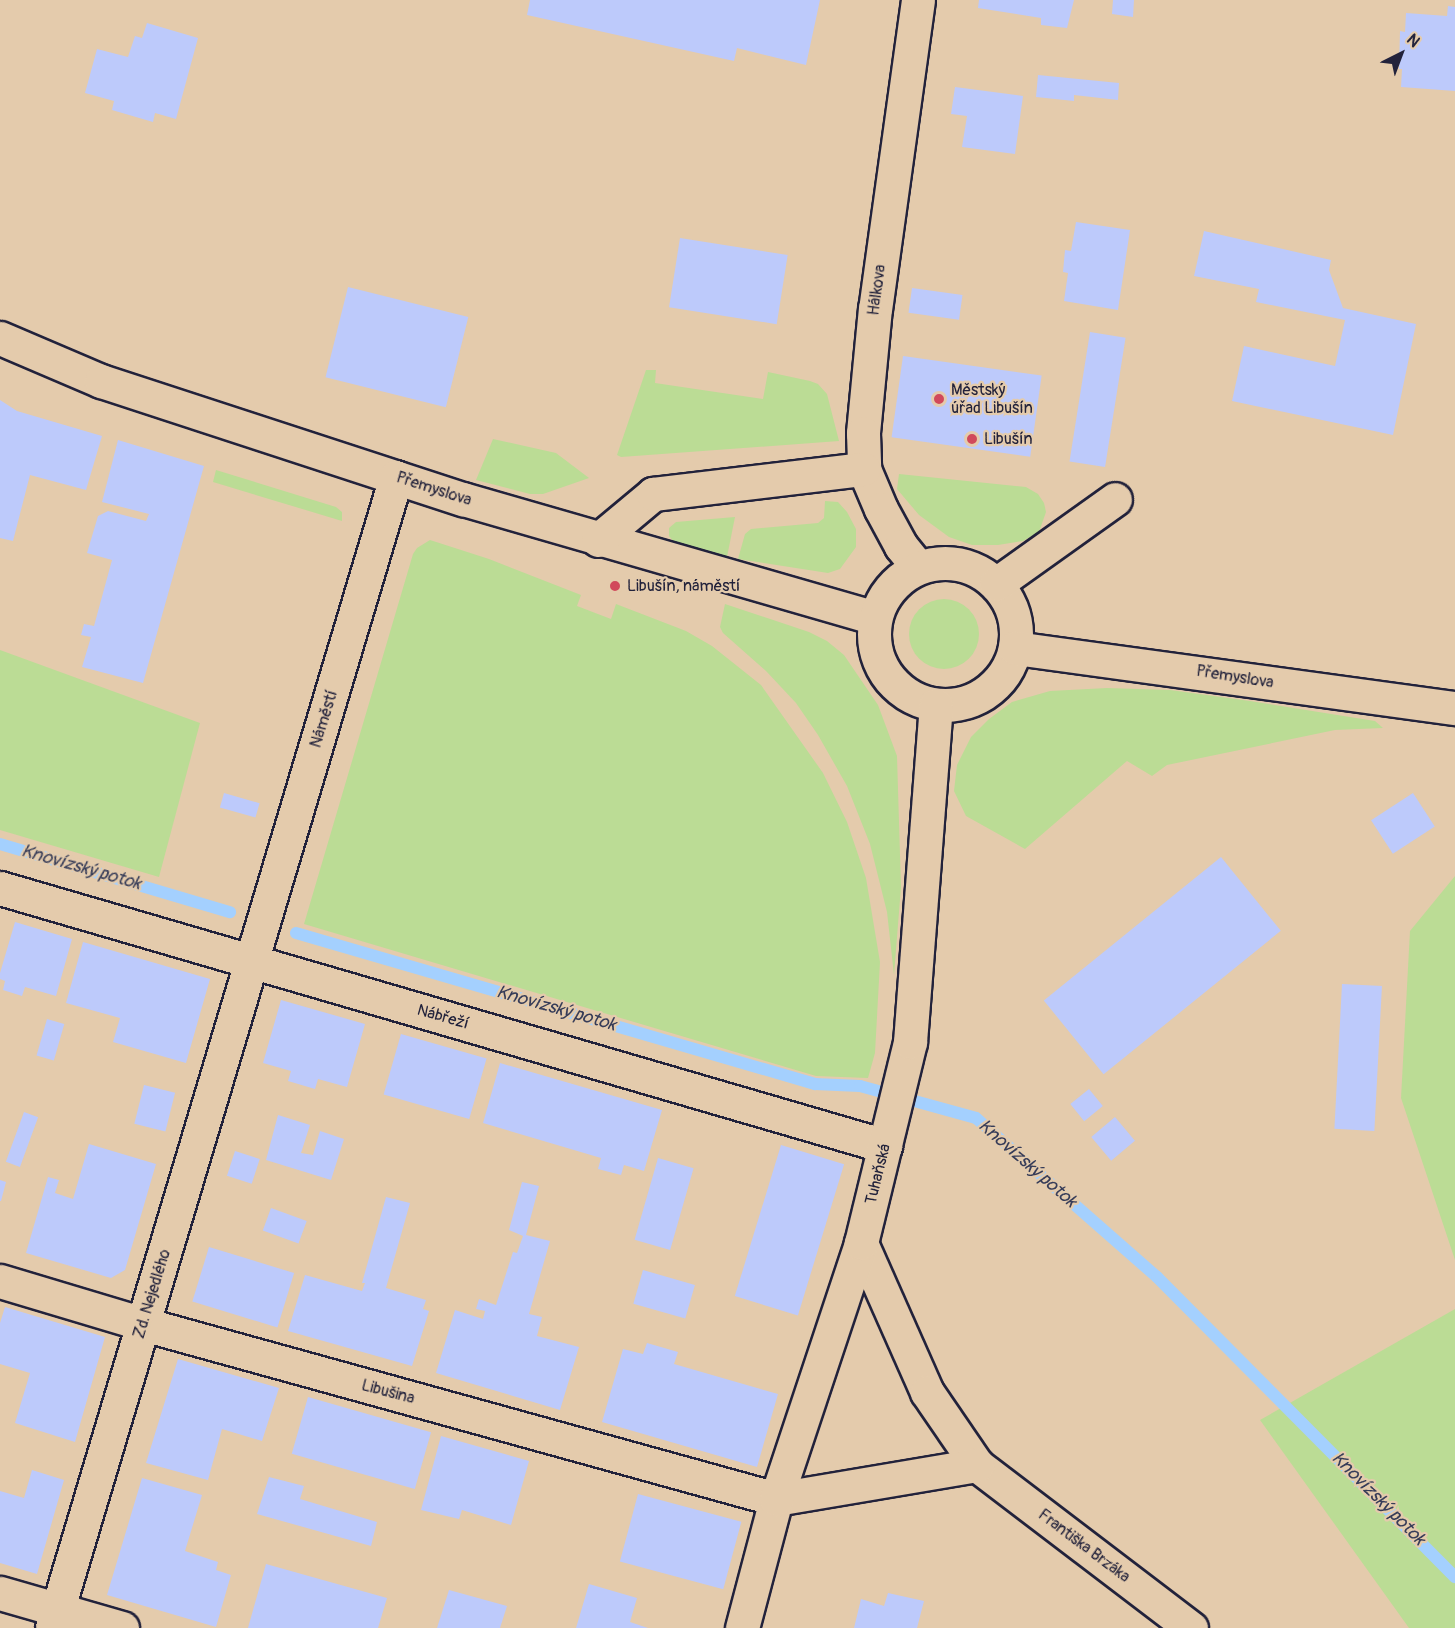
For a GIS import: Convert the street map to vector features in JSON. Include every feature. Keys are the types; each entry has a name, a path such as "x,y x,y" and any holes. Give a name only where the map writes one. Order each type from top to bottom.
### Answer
{"street":[{"name":"Hálkova","path":"918,0 867,372 862,433 864,469 896,537 918,567"},
{"name":"Přemyslova","path":"0,338 100,381 396,477 598,540 875,618"},
{"path":"598,540 653,494 864,469"},
{"name":"Náměstí","path":"252,961 396,477"},
{"path":"996,584 1115,499"},
{"path":"946,562 974,568 996,584 1012,607 1016,635 1015,648 1005,673 986,692 962,703 936,705 909,695 887,675 875,648 875,618 886,593 895,582 918,567 946,562"},
{"name":"Přemyslova","path":"1015,648 1455,708"},
{"name":"Tuhaňská","path":"742,1628 776,1499 861,1243 907,1054 936,705"},
{"name":"Nábřeží","path":"0,888 252,961 888,1136"},
{"name":"Zd. Nejedlého","path":"55,1619 252,961"},
{"name":"Františka Brzáka","path":"861,1243 927,1392 977,1465 1191,1628"},
{"name":"Libušina","path":"0,1281 142,1324 776,1499"},
{"path":"776,1499 977,1465"},
{"path":"0,1593 55,1619 122,1628"}],"green space":[{"path":"646,370 656,370 655,383 763,399 768,372 810,381 818,384 827,394 839,441 621,457 617,455"},
{"path":"493,439 556,453 589,478 543,494 530,494 476,480"},
{"path":"216,470 336,507 342,512 342,521 213,482"},
{"path":"899,474 1026,487 1038,494 1044,503 1046,512 1039,532 1023,541 998,545 972,545 949,537 919,515 897,489"},
{"path":"825,501 838,502 847,512 856,529 856,547 840,569 828,573 738,559 745,534 751,529 818,523 824,518"},
{"path":"735,517 727,557 703,553 674,542 669,536 669,528 676,522"},
{"path":"430,540 489,559 581,595 577,606 611,619 616,604 686,631 712,646 761,685 823,773 847,822 866,878 880,962 875,1053 868,1078 816,1076 304,924 413,554 417,548"},
{"path":"944,599 957,602 969,609 976,621 979,634 976,647 969,659 957,666 944,669 931,666 919,659 912,647 909,634 912,621 919,609 931,602"},
{"path":"725,604 809,632 827,641 844,655 878,705 897,756 901,887 894,975 887,912 870,844 847,786 818,735 796,703 766,671 723,633 720,627"},
{"path":"0,650 200,723 159,877 0,830"},
{"path":"1107,688 1170,690 1250,701 1375,721 1383,728 1335,730 1167,765 1152,776 1127,761 1025,849 966,816 954,791 957,765 971,737 989,719 1012,702 1050,691"},
{"path":"1455,876 1455,1260 1401,1098 1410,931"},
{"path":"1455,1309 1455,1628 1409,1628 1260,1420"}],"building":[{"path":"530,0 820,0 806,65 737,48 734,61 527,15"},
{"path":"979,0 1074,0 1067,28 1041,25 1041,18 978,8"},
{"path":"1113,0 1134,0 1133,17 1112,14"},
{"path":"1448,6 1455,7 1455,91 1401,87 1400,31 1405,32 1406,13 1447,16"},
{"path":"147,23 198,38 176,119 155,113 153,122 112,110 114,101 85,93 97,49 128,57 135,36 142,38"},
{"path":"1038,75 1119,83 1118,100 1074,95 1074,101 1036,97"},
{"path":"955,87 1023,96 1015,154 962,147 967,116 951,114"},
{"path":"1076,222 1130,230 1118,310 1064,301 1068,273 1063,272 1065,250 1071,251"},
{"path":"1204,231 1331,260 1329,270 1343,308 1416,324 1393,435 1232,401 1244,346 1335,366 1345,320 1256,302 1259,289 1194,276"},
{"path":"680,238 788,255 777,324 669,307"},
{"path":"348,287 468,317 446,407 326,377"},
{"path":"912,288 963,295 959,320 909,313"},
{"path":"1090,332 1126,338 1105,467 1070,461"},
{"path":"903,356 1042,375 1030,457 892,437"},
{"path":"0,400 17,411 102,436 86,490 30,475 13,541 0,538"},
{"path":"118,440 204,466 143,683 82,667 91,637 81,635 84,624 94,626 112,560 87,553 98,516 108,511 146,521 149,514 102,502"},
{"path":"224,793 260,803 255,818 220,807"},
{"path":"1413,793 1435,827 1393,854 1371,820"},
{"path":"1221,857 1281,931 1104,1074 1044,1000"},
{"path":"15,922 72,939 56,996 25,987 22,996 3,990 5,981 0,979 0,973"},
{"path":"83,942 210,979 186,1063 113,1042 120,1018 66,1003"},
{"path":"1342,984 1382,986 1374,1131 1334,1129"},
{"path":"281,1000 365,1024 347,1087 318,1079 315,1089 288,1081 291,1071 263,1063"},
{"path":"47,1019 64,1024 54,1060 37,1056"},
{"path":"401,1034 487,1059 469,1119 384,1095"},
{"path":"500,1063 662,1110 644,1171 624,1165 621,1175 598,1169 601,1158 483,1123"},
{"path":"144,1085 175,1093 165,1132 134,1124"},
{"path":"1089,1089 1103,1106 1084,1121 1070,1104"},
{"path":"24,1112 38,1117 20,1167 6,1162"},
{"path":"278,1115 310,1125 301,1153 313,1155 320,1131 344,1139 331,1180 266,1160"},
{"path":"1115,1117 1135,1141 1111,1161 1091,1137"},
{"path":"89,1144 156,1164 125,1270 111,1278 26,1253 48,1177 59,1180 55,1193 73,1199"},
{"path":"781,1145 844,1164 798,1315 735,1296"},
{"path":"235,1151 260,1159 252,1184 227,1176"},
{"path":"658,1158 694,1168 670,1250 635,1240"},
{"path":"0,1180 6,1182 1,1201 0,1201"},
{"path":"522,1182 539,1186 526,1235 550,1241 529,1314 542,1317 537,1336 579,1347 560,1410 436,1373 455,1310 483,1319 485,1311 476,1309 479,1299 496,1305 513,1252 517,1253 523,1236 509,1230"},
{"path":"386,1197 410,1203 386,1288 426,1300 423,1309 429,1311 412,1366 288,1331 305,1275 362,1291 365,1283 362,1283"},
{"path":"271,1208 307,1221 298,1244 263,1231"},
{"path":"209,1247 294,1273 277,1328 192,1302"},
{"path":"643,1270 695,1285 685,1319 633,1304"},
{"path":"5,1307 105,1337 75,1442 15,1423 30,1373 0,1364 0,1323"},
{"path":"647,1343 678,1352 674,1364 778,1394 757,1467 602,1422 623,1349 643,1354"},
{"path":"178,1359 279,1388 262,1441 222,1429 208,1480 146,1463"},
{"path":"308,1397 431,1432 415,1489 292,1454"},
{"path":"441,1436 529,1461 511,1525 462,1510 459,1519 421,1510"},
{"path":"32,1470 64,1480 37,1574 0,1563 0,1491 24,1498"},
{"path":"269,1477 304,1486 300,1499 377,1522 371,1546 257,1514"},
{"path":"142,1478 202,1495 185,1551 218,1562 216,1570 231,1575 216,1627 107,1595"},
{"path":"638,1494 741,1522 723,1589 620,1562"},
{"path":"266,1564 387,1598 378,1628 248,1628"},
{"path":"589,1584 637,1598 630,1622 648,1628 576,1628"},
{"path":"449,1590 507,1606 500,1628 437,1628"},
{"path":"888,1593 924,1601 917,1628 854,1628 861,1599 884,1606"}],"waterway":[{"name":"Knovízský potok","path":"0,844 230,912"},
{"name":"Knovízský potok","path":"296,933 815,1084 860,1086 976,1118 1157,1277 1455,1577"}],"place":[{"name":"Městský úřad Libušín","path":"939,399"},
{"name":"Libušín","path":"972,439"},
{"name":"Libušín, náměstí","path":"615,586"}]}
